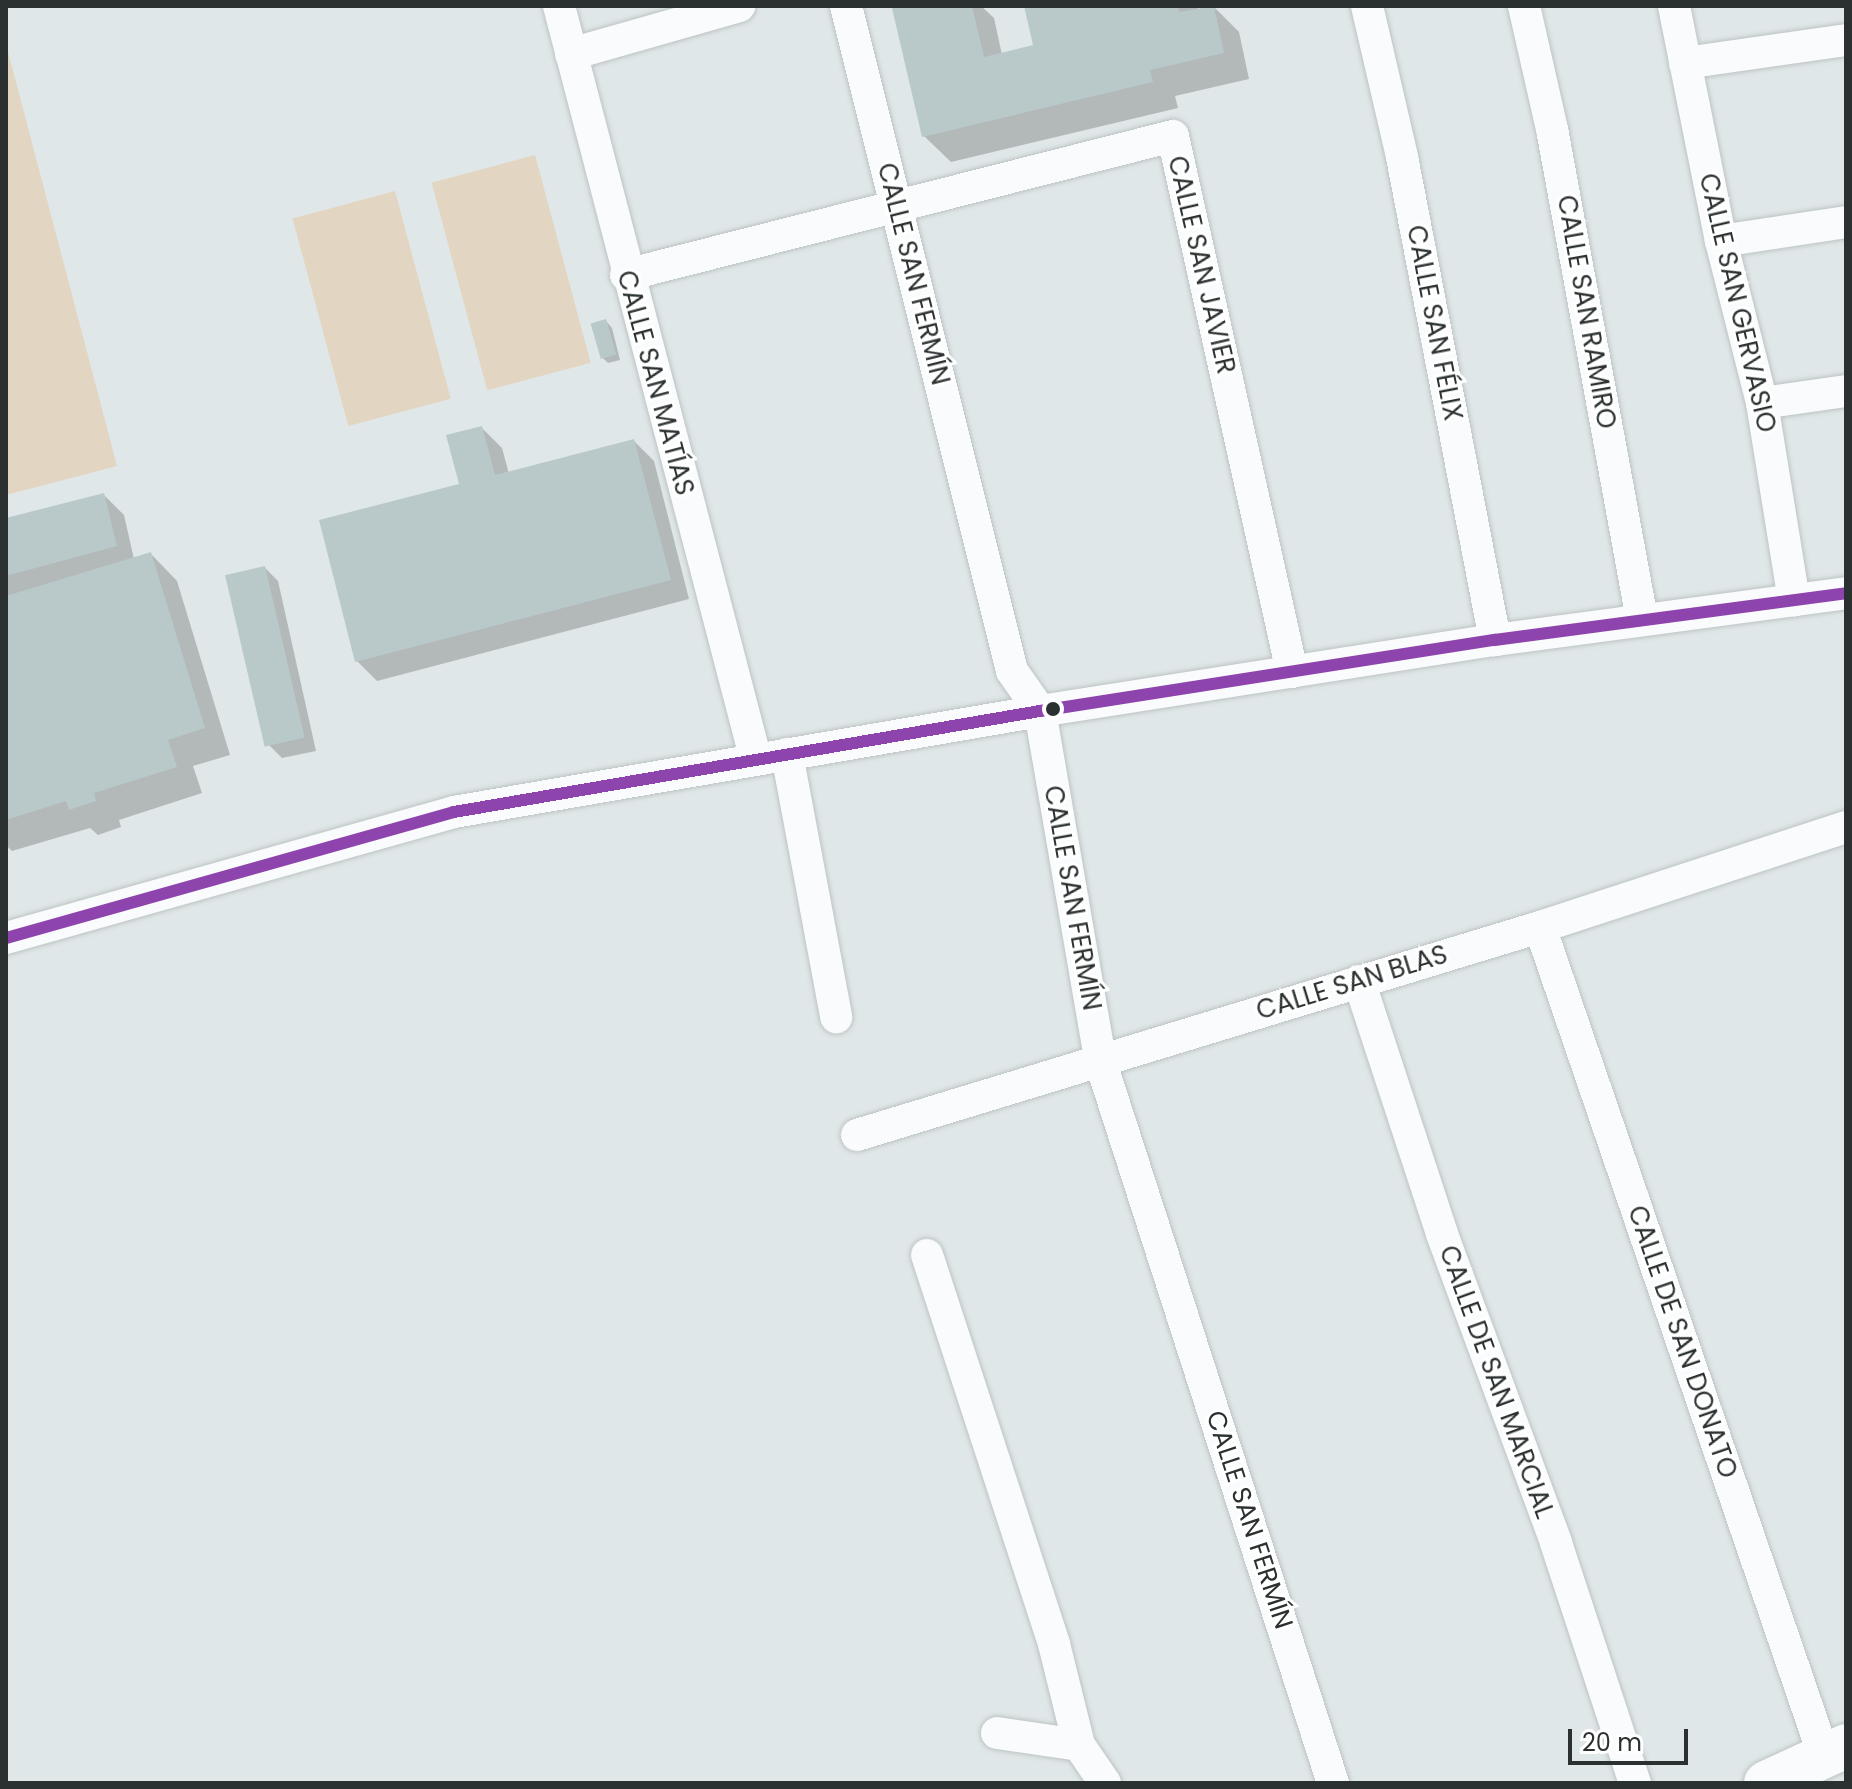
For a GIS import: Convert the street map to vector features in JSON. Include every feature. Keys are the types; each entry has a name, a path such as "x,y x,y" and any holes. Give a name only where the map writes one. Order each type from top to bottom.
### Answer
{"street":[{"name":"CALLE SAN MATÍAS","path":"559,6 626,275 756,760"},
{"path":"571,54 739,6"},
{"name":"CALLE SAN FERMÍN","path":"846,6 1012,671 1040,711 1100,1060 1333,1783"},
{"name":"CALLE SAN FÉLIX","path":"1367,6 1402,157 1495,640"},
{"name":"CALLE SAN RAMIRO","path":"1524,6 1552,129 1642,619"},
{"name":"CALLE SAN GERVASIO","path":"1674,6 1721,241 1762,403 1794,600"},
{"path":"1685,63 1846,40"},
{"name":"CALLE SAN JAVIER","path":"896,206 1173,136 1292,672"},
{"path":"626,275 896,206"},
{"path":"1721,241 1846,222"},
{"path":"1762,403 1846,391"},
{"path":"6,938 454,812 1040,711 1495,640 1846,593"},
{"path":"787,754 836,1017"},
{"name":"CALLE SAN BLAS","path":"857,1135 1844,834"},
{"name":"CALLE DE SAN DONATO","path":"1540,927 1835,1751"},
{"name":"CALLE DE SAN MARCIAL","path":"1359,981 1442,1234 1556,1543 1635,1783"},
{"path":"927,1255 1054,1644 1079,1745 1105,1783"},
{"path":"997,1733 1079,1745"},
{"path":"1766,1783 1835,1751"}],"shaded area":[{"path":"6,44 117,466 6,495"},
{"path":"535,155 591,363 487,390 432,183"},
{"path":"395,191 451,399 348,426 293,218"}],"building":[{"path":"972,6 984,57 1033,45 1024,6 1178,6 1179,12 1214,6 1224,53 1150,70 1153,82 922,137 892,8"},
{"path":"606,319 616,355 601,359 591,323"},
{"path":"482,426 495,475 634,439 671,580 355,662 319,520 459,484 446,435"},
{"path":"104,493 117,546 6,576 6,518"},
{"path":"151,552 205,728 168,740 177,767 94,793 96,801 69,810 66,801 6,820 6,596"},
{"path":"265,566 305,737 265,747 225,575"}],"transit line":[{"path":"6,938 454,812 1040,711 1495,640 1846,593"}]}
